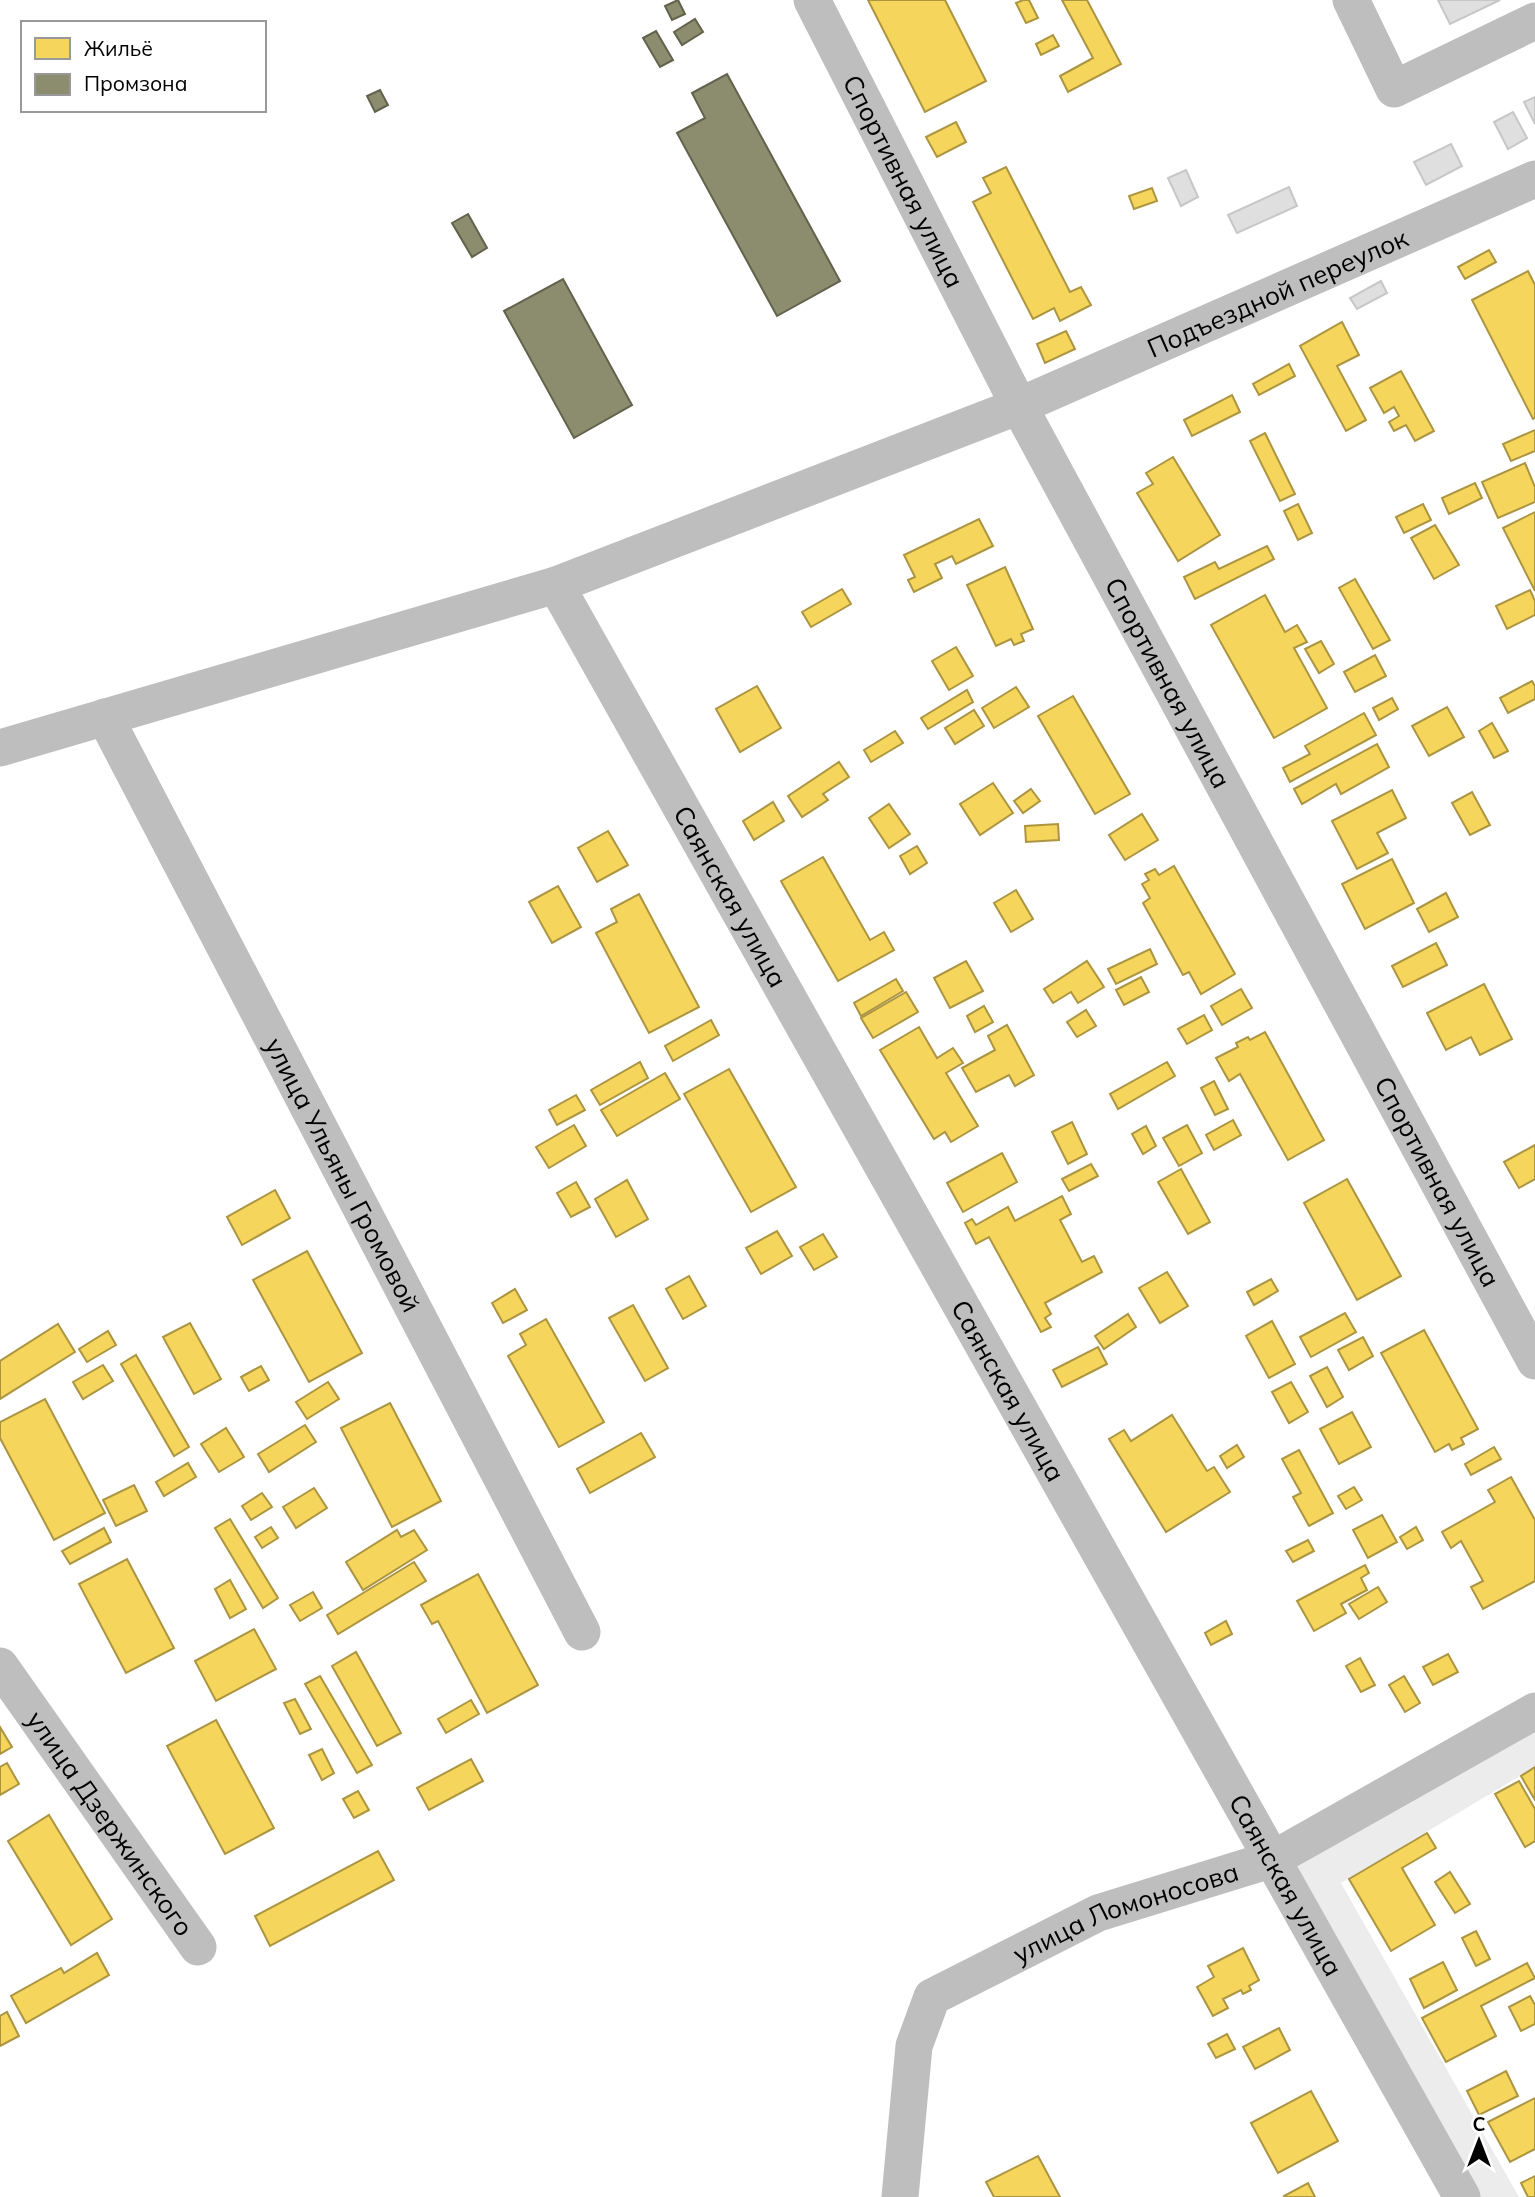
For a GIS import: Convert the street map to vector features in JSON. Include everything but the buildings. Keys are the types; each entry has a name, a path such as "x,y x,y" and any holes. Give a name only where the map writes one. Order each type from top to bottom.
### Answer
{"street":[{"name":"Спортивная улица","path":"812,0 1019,406 1535,1361"},
{"path":"1351,0 1394,89 1535,21"},
{"name":"Подъездной переулок","path":"0,748 556,585 1019,406 1535,179"},
{"name":"Саянская улица","path":"556,585 1462,2197"},
{"name":"улица Ульяны Громовой","path":"105,717 582,1632"},
{"name":"улица Дзержинского","path":"0,1665 198,1947"},
{"name":"улица Ломоносова","path":"900,2197 914,2046 932,1997 1098,1913 1273,1859 1535,1710"}],"shaded area":[{"path":"1535,1720 1535,1767 1341,1883 1519,2197 1466,2197 1286,1874"}]}
